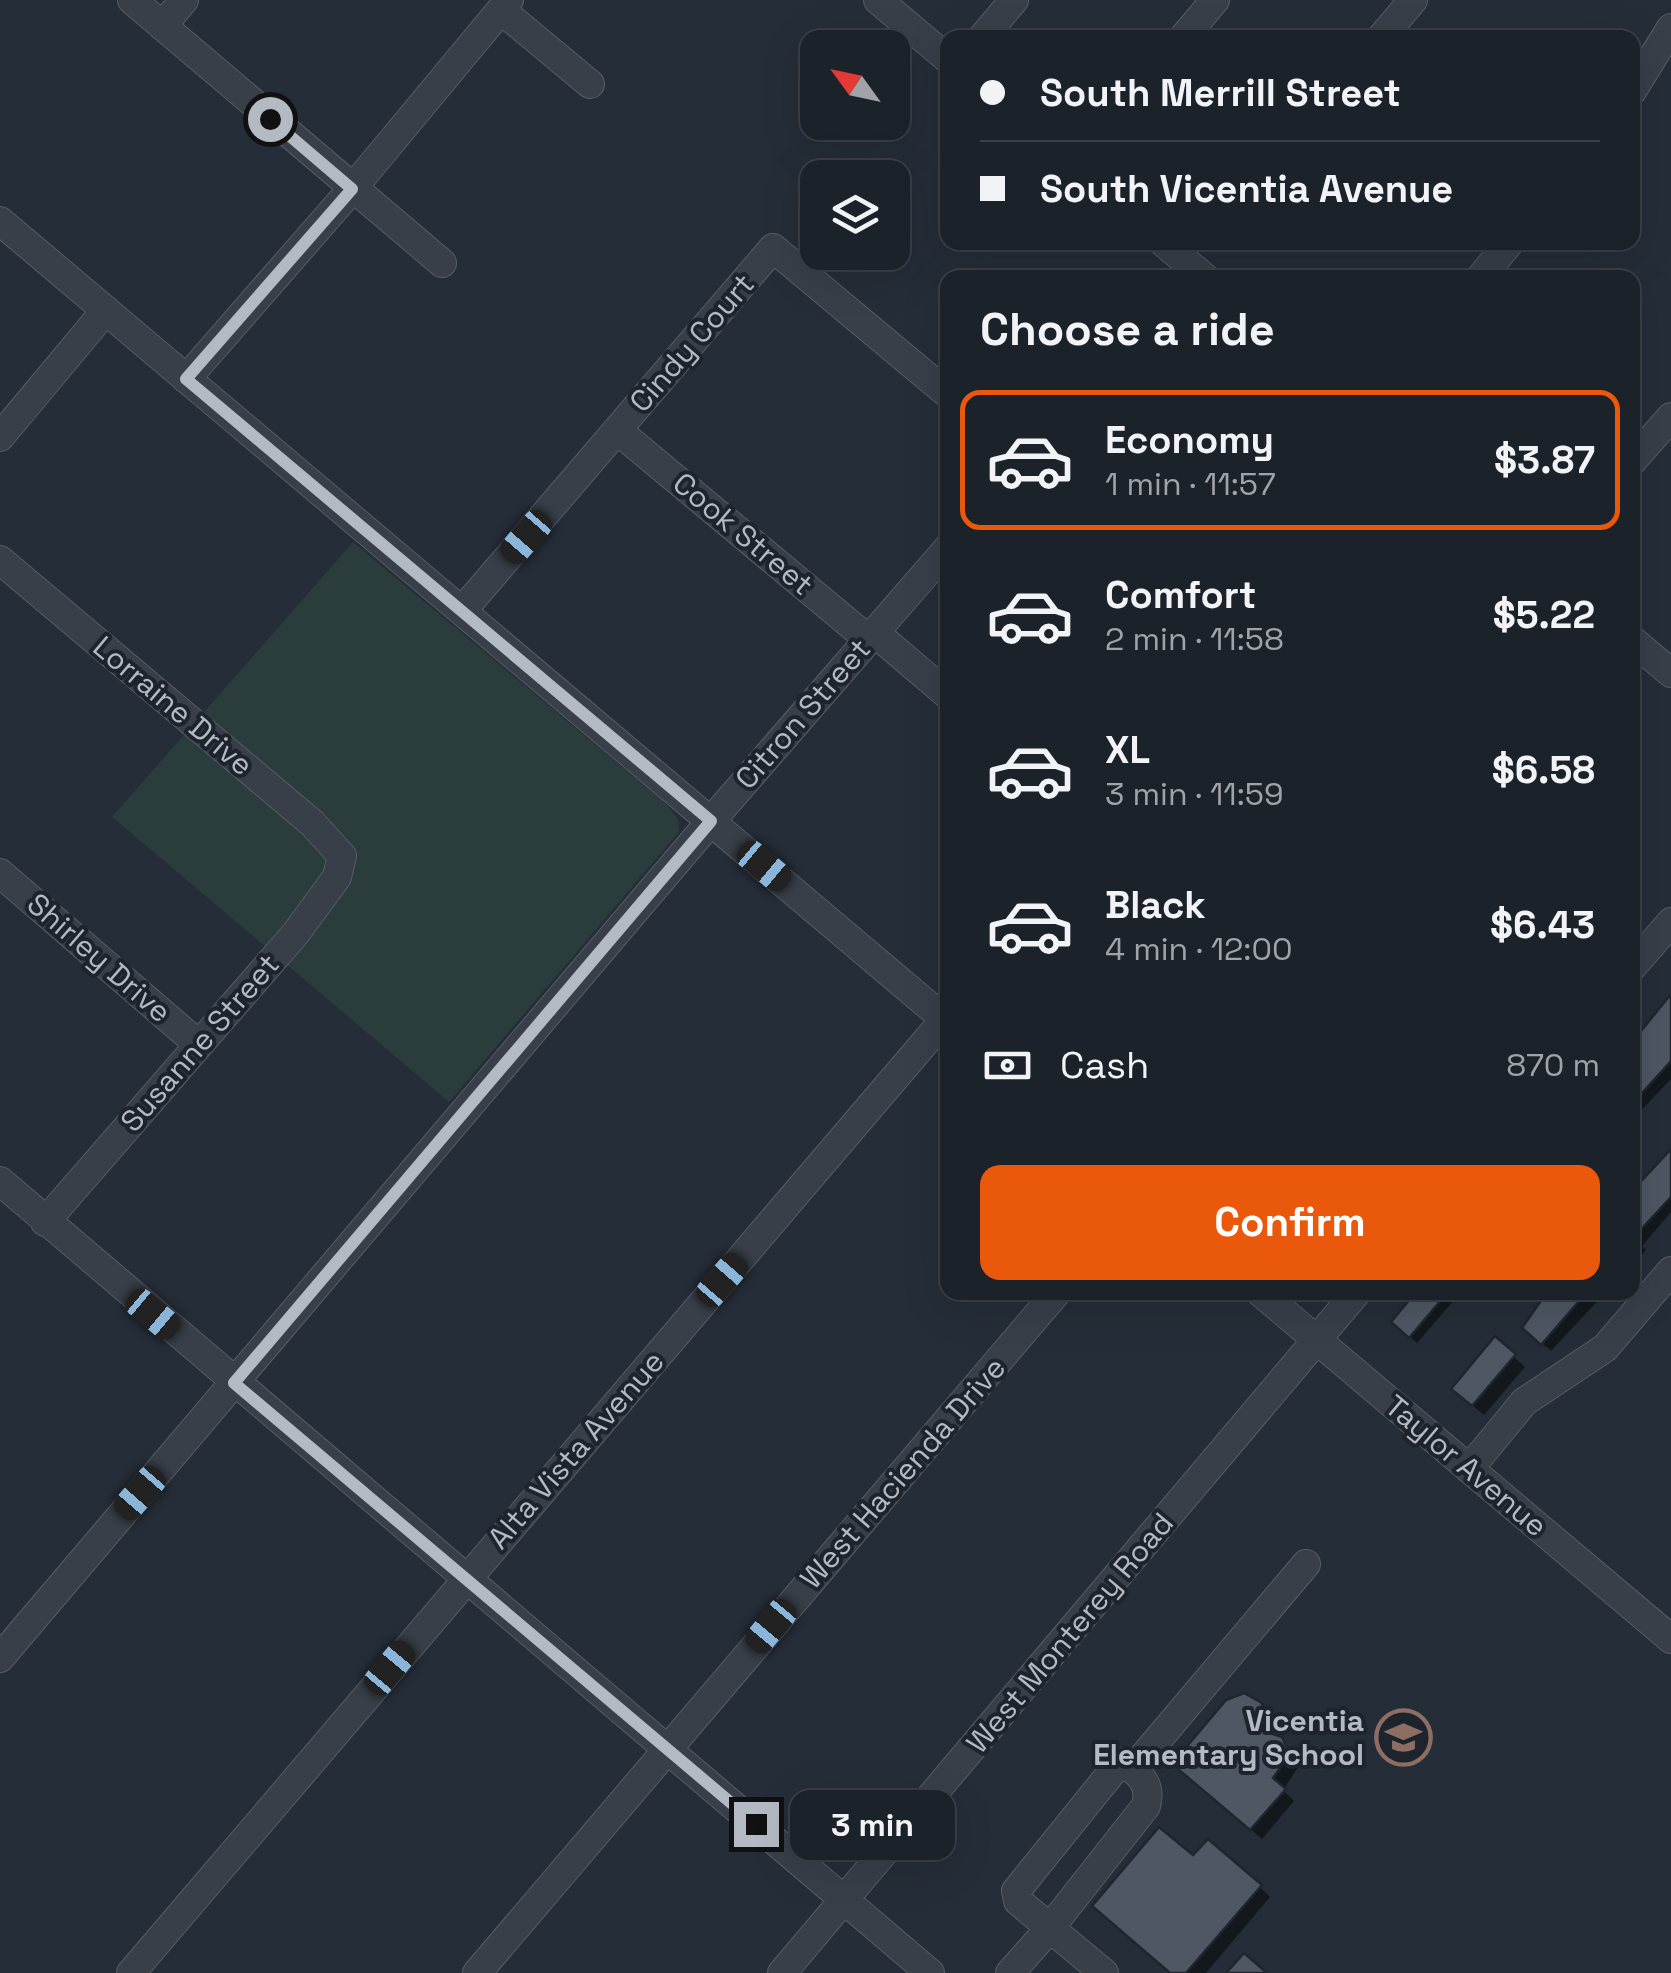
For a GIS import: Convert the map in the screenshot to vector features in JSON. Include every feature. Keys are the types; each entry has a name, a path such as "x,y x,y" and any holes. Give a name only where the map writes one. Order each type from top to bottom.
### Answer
{"street":[{"path":"132,0 442,264"},
{"path":"162,26 184,0"},
{"path":"878,0 940,52"},
{"path":"989,30 1014,0"},
{"path":"1191,30 1215,0"},
{"path":"1388,30 1412,0"},
{"path":"186,379 505,5 590,84"},
{"path":"1640,79 1671,28"},
{"path":"0,221 940,1015"},
{"name":"Cindy Court","path":"462,611 773,248 940,387"},
{"path":"1174,250 1194,265"},
{"path":"1487,270 1503,250"},
{"path":"0,436 106,310"},
{"path":"1640,451 1671,417"},
{"name":"Cook Street","path":"617,430 940,689"},
{"name":"Citron Street","path":"0,1658 940,557"},
{"name":"Lorraine Drive","path":"0,560 312,823 342,856"},
{"path":"1640,647 1671,673"},
{"name":"Susanne Street","path":"45,1222 296,933 337,877 342,856"},
{"name":"Shirley Drive","path":"0,873 198,1044"},
{"path":"1640,958 1671,922"},
{"name":"Alta Vista Avenue","path":"131,1973 940,1027"},
{"path":"0,1181 930,1973"},
{"path":"1469,1468 1524,1402 1605,1348 1671,1271"},
{"name":"West Hacienda Drive","path":"477,1973 1050,1300"},
{"name":"Taylor Avenue","path":"1269,1300 1669,1634"},
{"name":"West Monterey Road","path":"782,1973 1350,1300"},
{"path":"1133,1769 1306,1564"},
{"path":"1010,1973 1050,1928 1146,1806 1150,1792 1145,1779 1120,1762 1016,1892 1018,1901 1050,1928 1104,1973"}],"shaded area":[{"path":"353,542 665,803 678,819 679,832 449,1102 112,817"}],"building":[{"path":"1671,994 1671,1061 1640,1095 1640,1032"},
{"path":"1671,1149 1671,1197 1640,1230 1640,1182"},
{"path":"1409,1300 1441,1300 1409,1338 1391,1322"},
{"path":"1541,1300 1580,1300 1541,1345 1522,1328"},
{"path":"1495,1336 1516,1354 1472,1406 1451,1389"},
{"path":"1244,1693 1262,1703 1263,1731 1282,1737 1290,1754 1273,1778 1286,1789 1250,1830 1172,1764 1226,1700"},
{"path":"1159,1827 1193,1855 1208,1839 1262,1885 1186,1973 1170,1973 1092,1906"},
{"path":"1244,1953 1267,1973 1226,1973"}],"place":[{"name":"Vicentia Elementary School","path":"1403,1738"}],"route":[{"path":"270,119 352,189 186,379 711,821 234,1383 756,1824"}]}
